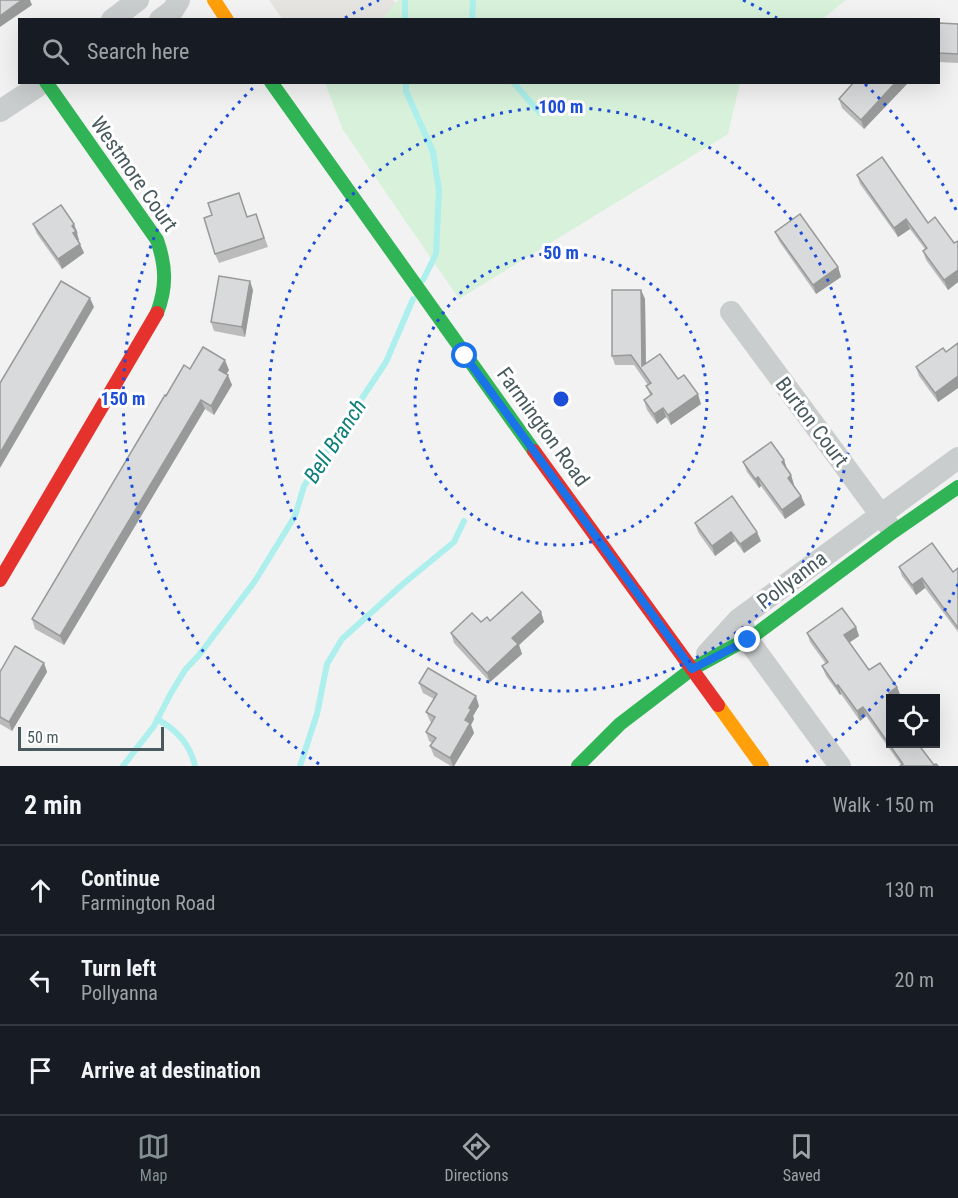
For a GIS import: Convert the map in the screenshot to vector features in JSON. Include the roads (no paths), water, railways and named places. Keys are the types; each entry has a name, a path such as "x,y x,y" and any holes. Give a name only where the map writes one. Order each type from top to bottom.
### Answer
{"street":[{"path":"115,18 138,0"},
{"path":"163,18 173,10 179,0"},
{"path":"214,0 226,18"},
{"path":"0,111 42,84"},
{"name":"Westmore Court","path":"0,580 155,318 163,298 165,268 163,255 156,240 46,84"},
{"name":"Farmington Road","path":"272,84 465,356 762,766"},
{"name":"Burton Court","path":"731,312 887,523"},
{"name":"Pollyanna","path":"692,669 748,640 955,467"},
{"name":"Pollyanna","path":"692,669 739,619 887,523 958,487"},
{"path":"739,619 746,629 748,640 840,766"},
{"path":"578,766 620,724 692,669"}],"waterway":[{"name":"Bell Branch","path":"405,0 405,18"},
{"path":"472,18 473,0"},
{"name":"Bell Branch","path":"406,84 406,91 433,152 439,190 436,254 423,280"},
{"path":"515,84 540,113"},
{"name":"Bell Branch","path":"123,766 154,726 185,670 255,581 295,516 304,486 386,362 413,299"},
{"path":"300,766 317,714 327,664 342,639 454,542 464,521"},
{"path":"157,719 182,738 195,766"}]}
